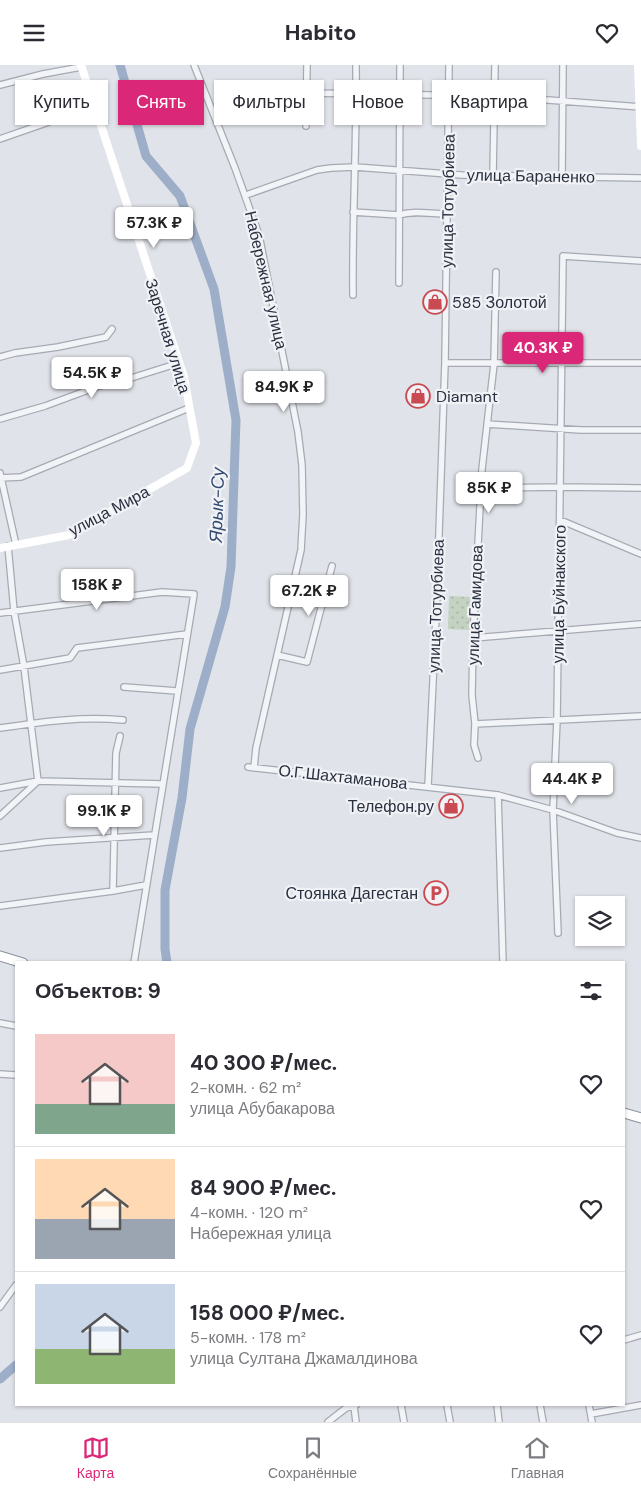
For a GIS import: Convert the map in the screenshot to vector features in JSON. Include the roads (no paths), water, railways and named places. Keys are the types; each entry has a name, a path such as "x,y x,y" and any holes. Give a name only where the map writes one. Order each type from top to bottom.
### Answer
{"highway":[{"path":"0,956 16,961"},
{"path":"625,1113 641,1118"}],"main road":[{"path":"638,65 641,146"},
{"name":"Заречная улица","path":"81,66 86,80"},
{"name":"Заречная улица","path":"101,125 184,377 196,443"},
{"name":"улица Мира","path":"8,546 69,535 187,468 196,443"}],"street":[{"name":"Набережная улица","path":"194,65 246,195 259,235 298,432 302,465 303,514 301,550 251,767"},
{"path":"308,65 308,80"},
{"path":"356,65 356,80"},
{"path":"400,65 400,80"},
{"name":"улица Тотурбиева","path":"448,80 449,65"},
{"path":"495,65 495,80"},
{"path":"562,177 563,65"},
{"path":"0,85 44,73 81,66"},
{"path":"546,100 640,107"},
{"path":"0,139 40,125"},
{"path":"353,295 352,240 356,125"},
{"path":"399,283 400,125"},
{"name":"улица Тотурбиева","path":"428,787 445,363 448,125"},
{"path":"493,175 494,125"},
{"name":"улица Бараненко","path":"246,195 318,170 355,167 448,174 641,178"},
{"path":"353,212 399,215 429,212 448,214"},
{"name":"улица Буйнакского","path":"558,933 554,809 557,720 563,256 641,261"},
{"name":"улица Гамидова","path":"478,758 474,745 475,724 472,695 473,638 480,488 494,364 496,272"},
{"path":"0,357 106,337 112,329"},
{"path":"0,419 45,406 99,386 179,363"},
{"path":"445,363 641,363"},
{"name":"Заречная улица","path":"1,476 21,477 189,408"},
{"path":"488,424 581,430 641,430"},
{"path":"1,476 14,611 24,667 38,781"},
{"path":"480,488 641,488"},
{"path":"560,520 641,554"},
{"path":"277,655 307,662 332,566"},
{"path":"0,613 162,592 194,594 134,961"},
{"path":"473,638 641,624"},
{"path":"0,670 70,658 77,648 187,634"},
{"path":"124,687 178,691"},
{"path":"475,724 641,716"},
{"path":"0,728 76,718 123,720"},
{"path":"113,891 116,753 120,736"},
{"name":"О.Г.Шахтаманова","path":"251,767 498,795 554,809 617,833 641,838"},
{"path":"0,787 38,781 162,784"},
{"path":"0,815 38,781"},
{"path":"498,795 504,961"},
{"path":"0,848 46,842 154,835"},
{"path":"0,906 146,885"},
{"path":"0,1023 15,1026"},
{"path":"0,1074 15,1075"},
{"path":"1,1303 15,1286"},
{"path":"625,1340 641,1335"},
{"path":"591,1414 641,1405"},
{"path":"328,1422 346,1408 352,1406"},
{"path":"355,1406 356,1422"},
{"path":"401,1406 404,1422"},
{"path":"447,1406 450,1422"},
{"path":"497,1406 499,1422"},
{"path":"540,1406 543,1422"},
{"path":"589,1406 592,1422"}],"waterway":[{"name":"Ярык-Су","path":"120,65 146,156 180,196 214,289 236,420 231,567 225,607 190,729 182,798 165,890 167,961"},
{"name":"Ярык-Су","path":"0,1379 15,1366"}],"place":[{"name":"585 Золотой","path":"435,302"},
{"name":"Diamant","path":"418,396"},
{"name":"Телефон.ру","path":"451,806"},
{"name":"Стоянка Дагестан","path":"436,893"}]}
